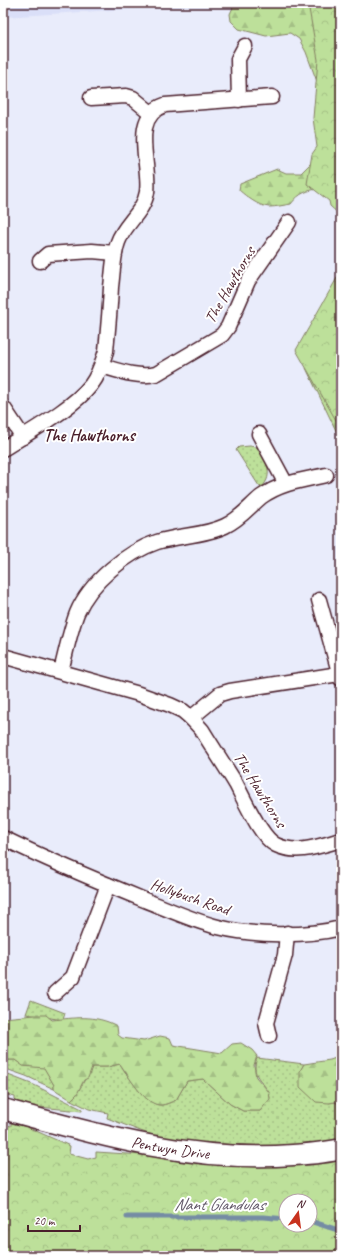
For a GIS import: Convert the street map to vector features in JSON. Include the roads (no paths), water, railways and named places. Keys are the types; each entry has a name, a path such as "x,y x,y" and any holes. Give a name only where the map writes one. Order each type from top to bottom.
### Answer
{"street":[{"path":"239,100 238,59 244,46"},
{"path":"91,98 126,96 133,98 151,113"},
{"path":"3,449 56,415 82,394 91,385 102,366 107,335 115,253 123,230 139,210 147,193 144,133 147,119 151,113 157,108 165,105 272,97"},
{"name":"The Hawthorns","path":"102,366 137,375 147,376 156,374 222,335 228,327 248,282 289,222"},
{"path":"40,261 48,254 92,251 115,253"},
{"path":"3,407 22,437"},
{"path":"259,434 286,484"},
{"path":"61,672 78,612 84,600 97,583 118,564 142,548 158,542 210,531 225,526 238,518 260,498 286,484 326,475"},
{"path":"191,718 220,694 230,691 340,676 320,600"},
{"name":"The Hawthorns","path":"3,656 139,694 183,711 202,730 236,784 266,837 274,844 296,850 309,849 341,840"},
{"name":"Hollybush Road","path":"3,838 108,885 217,927 259,933 314,933 341,928"},
{"path":"55,993 73,977 108,885"},
{"path":"269,1036 266,1023 285,955 287,933"},
{"name":"Pentwyn Drive","path":"3,1109 89,1132 142,1143 220,1155 257,1157 284,1156 341,1149"}],"waterway":[{"name":"Nant Glandulas","path":"341,112 341,121"},
{"name":"Nant Glandulas","path":"127,1217 278,1218"},
{"name":"Nant Glandulas","path":"318,1224 341,1231"}],"district":[{"name":"The Hawthorns","path":"89,435"}]}
